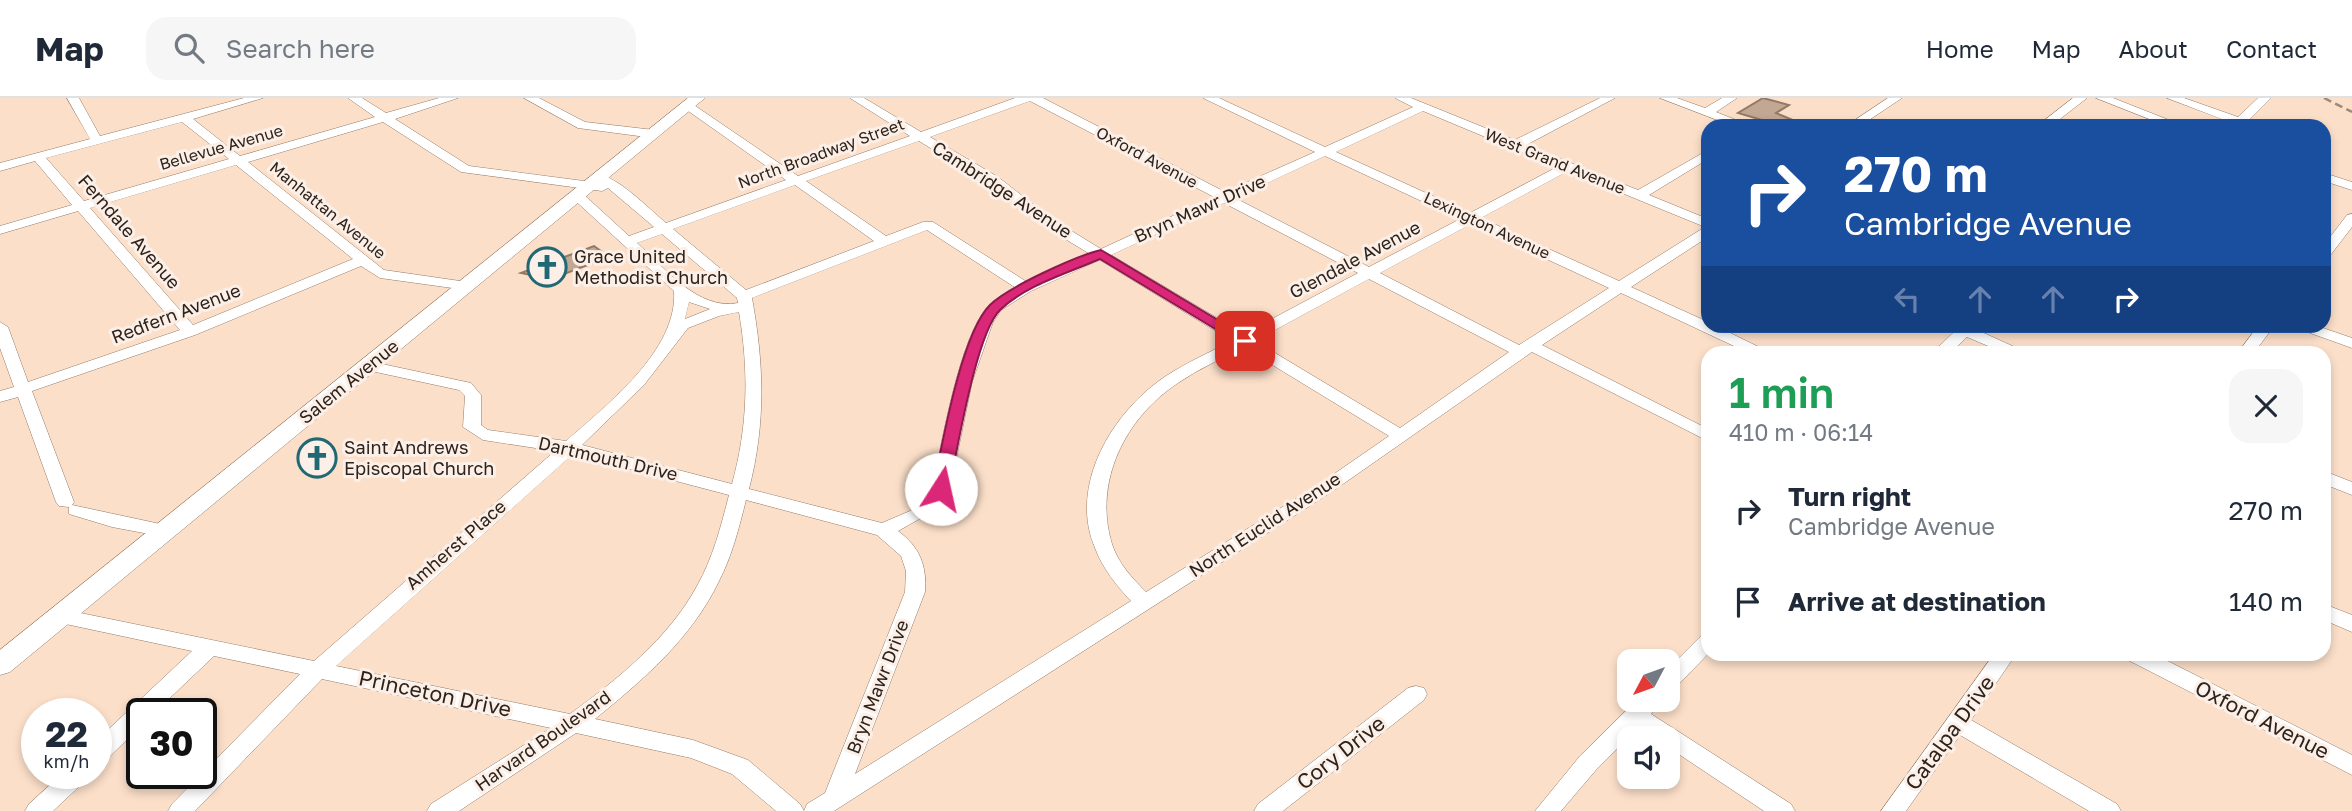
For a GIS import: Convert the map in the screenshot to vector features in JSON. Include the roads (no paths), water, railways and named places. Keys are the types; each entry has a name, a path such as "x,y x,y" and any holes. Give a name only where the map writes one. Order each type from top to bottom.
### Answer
{"main road":[{"name":"Salem Avenue","path":"0,665 556,214 589,192 693,101"}],"street":[{"path":"73,98 97,141"},
{"path":"0,167 257,98"},
{"path":"354,98 466,169 589,192 615,187 664,228 740,304"},
{"name":"Bellevue Avenue","path":"0,230 452,98"},
{"path":"530,98 582,125 654,134"},
{"name":"Cambridge Avenue","path":"856,98 993,180 1033,212 1400,435"},
{"name":"North Broadway Street","path":"628,241 1026,98"},
{"name":"Oxford Avenue","path":"1034,98 1369,274 1701,433"},
{"path":"1516,145 1609,98"},
{"path":"1666,98 1726,119"},
{"path":"1706,112 1731,98"},
{"path":"1863,119 1896,98"},
{"path":"2052,119 2081,98"},
{"path":"2102,98 2159,119"},
{"path":"2173,98 2226,119"},
{"path":"2243,119 2265,98"},
{"name":"Lexington Avenue","path":"1219,100 1701,324"},
{"path":"693,101 797,180 890,238"},
{"name":"Bryn Mawr Drive","path":"883,530 917,516 931,505 941,489 964,382 985,322 995,307 1026,288 1327,151 1412,101"},
{"name":"West Grand Avenue","path":"1412,101 1701,221"},
{"name":"Manhattan Avenue","path":"185,117 380,274 467,286"},
{"name":"Ferndale Avenue","path":"38,157 190,332"},
{"path":"1638,195 1701,158"},
{"name":"Glendale Avenue","path":"1144,603 1118,573 1101,529 1098,483 1105,455 1121,427 1149,396 1171,380 1568,166"},
{"path":"2331,179 2352,186"},
{"path":"589,192 628,241 682,293 703,303 740,304"},
{"path":"2331,245 2352,218"},
{"name":"Amherst Place","path":"180,811 318,670 629,392 673,334 683,325 740,304 919,227 934,227 1026,288"},
{"name":"North Euclid Avenue","path":"816,811 1326,487 1526,349 1701,235"},
{"name":"Redfern Avenue","path":"0,397 190,332 363,260"},
{"path":"673,334 682,293"},
{"name":"Harvard Boulevard","path":"439,811 574,723 642,664 685,621 714,574 749,458 757,398 754,345 740,304"},
{"path":"0,327 22,390 70,506 112,521 165,531"},
{"name":"Lexington Avenue","path":"1720,333 1748,346"},
{"path":"1976,333 2005,346"},
{"path":"2324,333 2352,343"},
{"name":"Dartmouth Drive","path":"368,366 465,386 473,395 472,427 483,435 569,447 883,530"},
{"path":"2331,480 2352,489"},
{"name":"Bryn Mawr Drive","path":"834,799 915,592 918,573 913,554 899,539 883,530"},
{"path":"2331,614 2352,624"},
{"name":"Princeton Drive","path":"61,616 574,723 716,756 755,778 792,811"},
{"path":"112,740 210,647"},
{"path":"1680,670 1701,648"},
{"name":"Catalpa Drive","path":"1893,811 2001,661"},
{"name":"Oxford Avenue","path":"2149,661 2352,766"},
{"name":"Cory Drive","path":"1266,811 1416,694"},
{"path":"1547,811 1588,763 1639,712"},
{"path":"1651,712 1783,811"},
{"path":"1957,723 2109,811"},
{"path":"37,811 60,789"}],"railway":[{"path":"2324,98 2352,112"}],"place":[{"name":"Grace United Methodist Church","path":"547,267"},
{"name":"Saint Andrews Episcopal Church","path":"317,458"}]}
